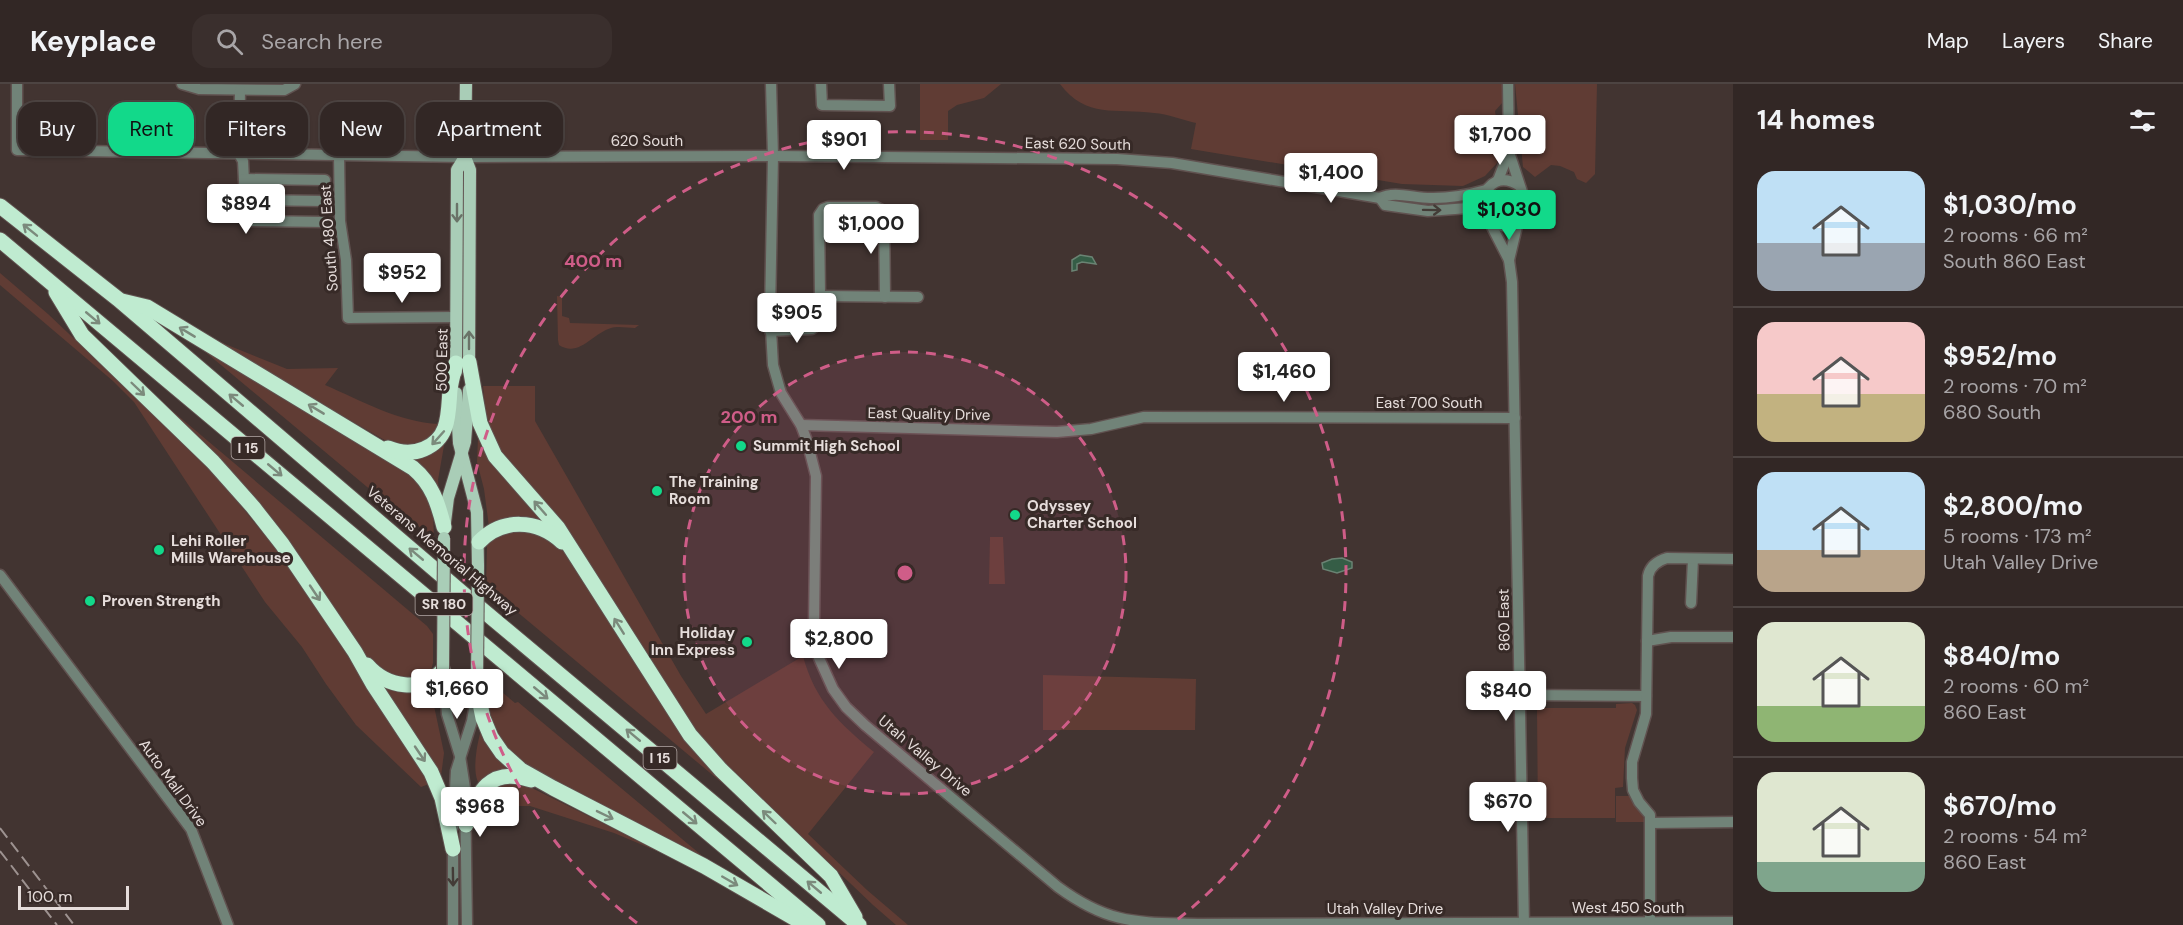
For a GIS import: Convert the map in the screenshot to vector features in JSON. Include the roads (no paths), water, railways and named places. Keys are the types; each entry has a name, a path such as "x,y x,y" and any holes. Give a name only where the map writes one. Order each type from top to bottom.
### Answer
{"highway":[{"name":"Veterans Memorial Highway","path":"0,206 118,299 452,584 860,925"},
{"name":"I 15","path":"0,240 818,925"},
{"path":"49,280 82,335 205,453 265,521 355,652 434,778 442,798 453,849"},
{"path":"118,299 147,307 413,468 425,480 437,500 444,532"},
{"path":"366,438 393,450 407,453 424,449 435,443 443,433 449,419 450,388 463,362"},
{"path":"463,362 479,419 490,447 505,469 558,528 690,735 721,770 831,876 860,925"},
{"path":"479,542 488,533 500,527 514,524 529,525 553,535 574,555"},
{"path":"355,652 376,674 397,684 426,683 443,670"},
{"path":"477,685 485,722 499,749 512,763 553,788 661,842 806,925"},
{"path":"466,825 478,793 495,780 516,776 553,788"}],"main road":[{"name":"500 East","path":"466,84 465,157 471,170 463,362 456,417 462,456 476,506 479,542 477,685"},
{"name":"500 East","path":"463,362 457,317 457,170 465,157"},
{"name":"500 East","path":"443,670 444,532 448,498 462,456"}],"street":[{"name":"620 South","path":"16,84 17,150 206,153"},
{"path":"182,84 199,89 240,90 284,90 295,85"},
{"name":"Utah Valley Drive","path":"771,84 773,156 770,331 776,379 788,405 801,425 811,451 816,476 814,624 818,652 828,680 852,714 1058,887 1079,902 1110,917 1148,923 1524,924"},
{"path":"821,84 822,105 890,106 889,84"},
{"path":"1508,84 1509,152 1526,204 1518,222 1509,260"},
{"path":"240,90 240,102"},
{"path":"1509,152 1498,180 1486,190 1487,219 1509,260"},
{"path":"240,156 243,161 245,200 249,221 327,222"},
{"name":"South 480 East","path":"339,156 340,221 346,260 348,318 457,317"},
{"name":"620 South","path":"402,156 773,156"},
{"name":"East 620 South","path":"773,156 1150,161 1194,166 1380,198 1387,194 1451,198 1486,190"},
{"path":"244,179 324,180"},
{"path":"1498,180 1506,180 1520,186"},
{"name":"East 620 South","path":"1380,198 1386,205 1428,211 1468,208 1487,219"},
{"path":"245,200 324,201"},
{"path":"770,331 814,328 818,320 819,212 828,207 876,207 884,211 885,297"},
{"path":"1487,219 1503,227 1512,226 1518,222"},
{"name":"860 East","path":"1509,260 1515,418 1524,924"},
{"path":"820,296 918,297"},
{"name":"East 700 South","path":"1057,432 1091,429 1144,417 1515,418"},
{"name":"East Quality Drive","path":"801,425 1057,432"},
{"path":"1650,923 1651,823 1650,815 1633,790 1632,762 1646,714 1649,570 1658,561 1667,558 1733,559"},
{"path":"1691,603 1693,559"},
{"name":"Auto Mall Drive","path":"0,575 191,829 228,925"},
{"path":"1647,640 1671,637 1733,637"},
{"name":"500 East","path":"443,670 447,714 460,756 465,788 467,925"},
{"name":"500 East","path":"453,925 454,789 460,756 472,721 477,685"},
{"path":"1520,695 1646,696"},
{"path":"1651,823 1733,822"},
{"name":"West 450 South","path":"1524,924 1733,922"}],"railway":[{"path":"0,828 74,925"},
{"path":"0,851 57,925"}],"place":[{"name":"Summit High School","path":"741,446"},
{"name":"The Training Room","path":"657,491"},
{"name":"Odyssey Charter School","path":"1015,515"},
{"name":"Lehi Roller Mills Warehouse","path":"159,550"},
{"name":"Proven Strength","path":"90,601"},
{"name":"Holiday Inn Express","path":"747,642"}]}
